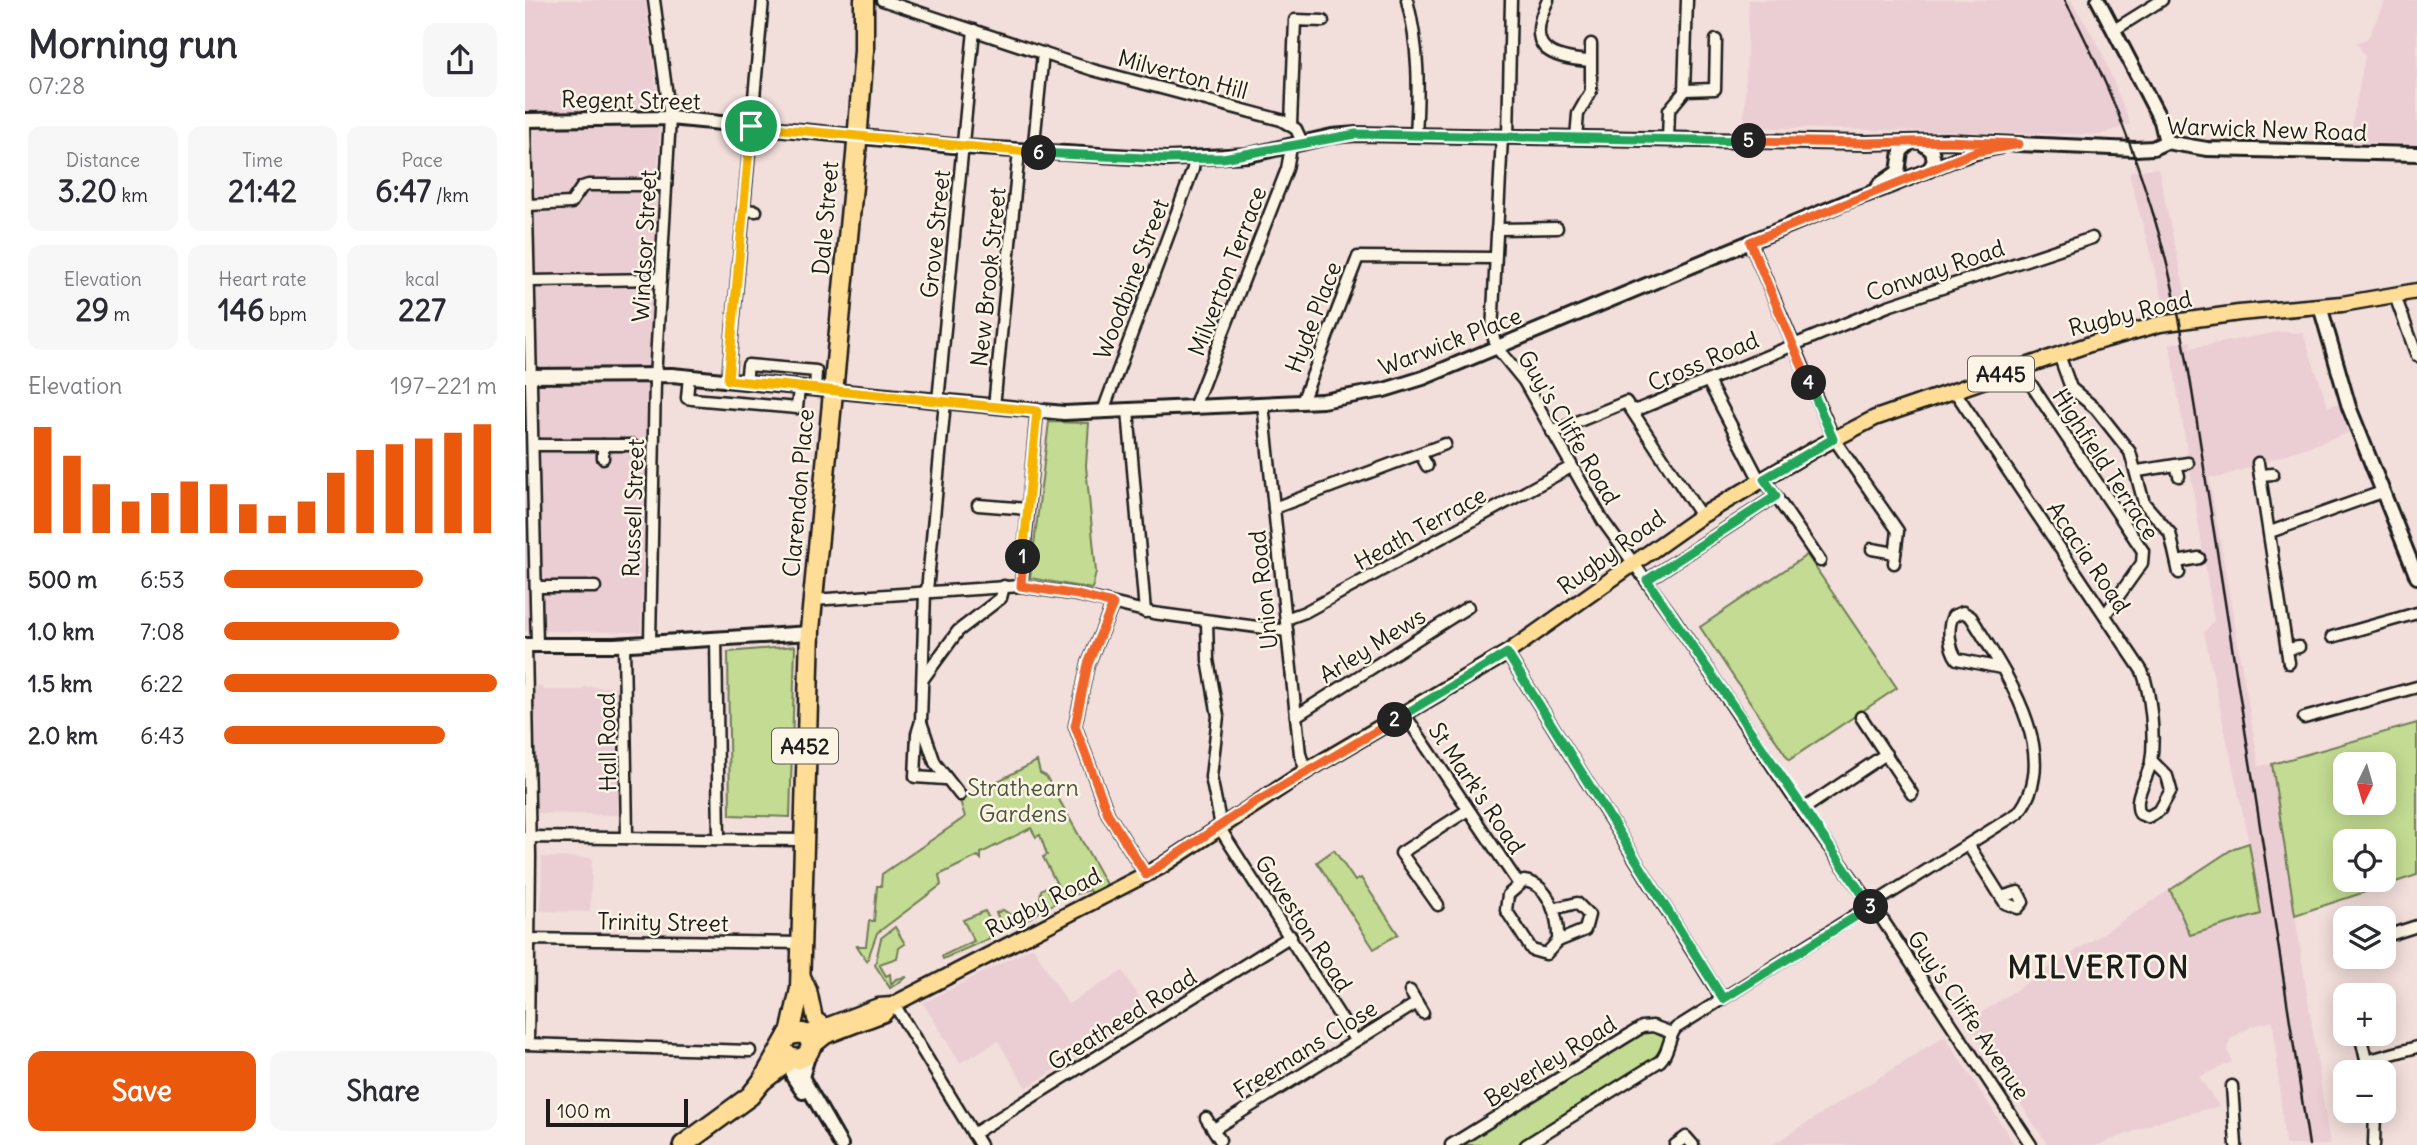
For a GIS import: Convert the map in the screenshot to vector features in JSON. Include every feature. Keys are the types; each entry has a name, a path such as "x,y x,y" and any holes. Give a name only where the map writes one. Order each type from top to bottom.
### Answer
{"highway":[{"name":"Dale Street","path":"824,390 856,136 864,50 864,0"},
{"name":"Dale Street","path":"864,50 874,0"},
{"name":"Clarendon Place","path":"813,600 824,390"},
{"name":"A452","path":"798,1045 813,600"},
{"path":"683,1145 750,1096 798,1045"}],"main road":[{"name":"Rugby Road","path":"798,1045 824,1025 879,1006 893,1004 1146,875 1306,771 1507,653 1611,582 1633,563 1700,516 1833,439 1875,418 2059,355 2160,324 2320,306 2417,291"},
{"name":"A452","path":"800,970 809,990 815,1019 824,1025"},
{"name":"Rugby Road","path":"798,1045 884,1014 893,1004"}],"street":[{"name":"Windsor Street","path":"654,0 670,118 656,374"},
{"path":"728,380 763,0"},
{"name":"Milverton Hill","path":"883,0 1043,54 1290,124"},
{"path":"1406,0 1416,40 1420,74 1416,135"},
{"name":"Guy's Cliffe Road","path":"1511,0 1492,332 1497,348 1524,381 1603,521 1633,563"},
{"path":"1548,0 1539,26 1545,49 1560,59 1590,61"},
{"path":"1668,139 1669,110 1684,90 1687,0"},
{"path":"2098,0 2161,121 2166,142"},
{"path":"2114,30 2162,0"},
{"path":"1297,145 1296,129 1290,124 1295,20 1323,21"},
{"name":"Grove Street","path":"921,721 926,592 974,30"},
{"path":"1684,90 1715,89 1716,40"},
{"path":"1576,138 1578,114 1591,91 1591,44"},
{"path":"1033,153 1043,54"},
{"name":"Regent Street","path":"525,122 670,118 1033,153 1194,159"},
{"path":"525,122 530,281 529,376 534,445 537,587 537,624 529,645 527,1044 750,1051"},
{"name":"Warwick New Road","path":"1194,159 1249,155 1356,134 1916,142 2153,149 2166,142 2214,150 2417,154"},
{"path":"1916,142 1932,151 1934,161 1924,173"},
{"name":"Warwick Place","path":"1853,199 1894,177 1904,147 1916,142"},
{"name":"Warwick New Road","path":"1866,143 1888,149 1910,174 1924,173"},
{"name":"Warwick Place","path":"529,376 689,376 1037,411 1103,411 1302,402 1384,390 1436,373 1853,199 1981,150 2019,144"},
{"name":"Milverton Terrace","path":"1194,407 1297,145"},
{"name":"New Brook Street","path":"995,407 1019,151"},
{"name":"Woodbine Street","path":"1103,411 1192,173 1194,159"},
{"path":"528,205 571,203 580,189 588,185 666,185"},
{"path":"743,210 757,211"},
{"path":"1497,229 1557,228"},
{"name":"Conway Road","path":"1794,344 1893,304 2091,238"},
{"path":"1750,242 1833,439 1898,531 1894,558 1872,549"},
{"name":"Hyde Place","path":"1302,402 1358,257 1495,258"},
{"path":"530,281 661,279"},
{"path":"2395,296 2417,356"},
{"path":"2320,306 2349,407 2417,577"},
{"name":"Cross Road","path":"1552,432 1626,402 1630,408 1637,410 1794,344"},
{"path":"2059,355 2071,388 2096,409 2119,437 2138,471 2144,503 2170,533 2179,573"},
{"path":"746,382 748,365 816,371 824,390"},
{"name":"Highfield Terrace","path":"2020,368 2143,551 2142,563 2105,615"},
{"name":"Russell Street","path":"650,642 656,374"},
{"path":"689,376 687,398 797,408 799,388"},
{"path":"1708,381 1762,480 1820,561"},
{"name":"Acacia Road","path":"1954,390 2138,664 2150,698 2151,760 2137,806 2145,817 2160,810 2171,790 2167,776 2151,760"},
{"name":"Union Road","path":"1263,404 1300,754 1306,771"},
{"path":"1630,408 1700,516"},
{"path":"1128,410 1145,611"},
{"path":"1021,586 1037,411"},
{"path":"1274,508 1445,444"},
{"path":"534,445 632,445"},
{"path":"603,445 603,458"},
{"path":"1421,455 1427,466"},
{"path":"2138,471 2178,470 2188,463"},
{"path":"2258,463 2288,663"},
{"name":"Heath Terrace","path":"1286,619 1305,612 1571,467"},
{"path":"2260,475 2273,474"},
{"path":"2270,532 2382,492"},
{"path":"1647,580 1776,496"},
{"path":"978,505 1028,509"},
{"path":"2177,562 2199,558"},
{"name":"Guy's Cliffe Avenue","path":"1633,563 1802,810 1872,907 2031,1145"},
{"path":"922,679 958,631 1001,598 1004,586"},
{"path":"813,600 1021,586 1078,595 1145,611 1287,631"},
{"path":"537,587 595,587"},
{"path":"1113,604 1088,664 1075,726 1108,814 1146,875"},
{"name":"Arley Mews","path":"1296,716 1468,607"},
{"path":"1526,1145 1660,1061 1668,1053 1672,1033 2018,813 2027,802 2034,783 2033,754 2024,713 2011,681 1971,617 1963,612 1953,616 1949,623 1952,652 1957,659 2001,668"},
{"path":"2332,637 2417,612"},
{"path":"1207,621 1208,660 1218,716 1210,777 1220,826"},
{"path":"529,645 624,644 810,634"},
{"path":"716,638 719,839"},
{"name":"Hall Road","path":"624,644 627,838"},
{"path":"2287,649 2299,647"},
{"path":"1507,653 1723,999"},
{"path":"2304,718 2417,687"},
{"name":"St Mark's Road","path":"1405,715 1518,883"},
{"path":"1861,716 1912,794"},
{"path":"921,721 917,734 915,777 945,779"},
{"path":"921,721 935,763 960,796"},
{"path":"1802,810 1886,754"},
{"path":"1893,790 1905,782"},
{"path":"1438,905 1401,853 1468,810"},
{"name":"Gaveston Road","path":"1220,826 1356,1040"},
{"path":"527,837 804,840"},
{"path":"1969,846 2001,897"},
{"name":"St Mark's Road","path":"1531,882 1537,886 1553,909 1567,903 1577,904 1585,909 1589,919 1582,933 1558,941 1546,954 1535,953 1506,909 1508,895 1518,883 1531,882"},
{"path":"1553,909 1558,941"},
{"path":"2396,933 2417,926"},
{"name":"Greatheed Road","path":"973,1134 1291,936"},
{"name":"Trinity Street","path":"527,939 801,943"},
{"path":"1410,991 1423,1013"},
{"name":"Freemans Close","path":"1214,1129 1417,1003"},
{"path":"893,1004 980,1145"},
{"name":"Beverley Road","path":"1451,1145 1643,1027 1653,1026 1672,1033"},
{"path":"794,1080 798,1045"},
{"path":"798,1045 802,1077 815,1105"},
{"path":"2370,1060 2417,1047"},
{"path":"768,1077 783,1073 794,1080 815,1105 841,1145"},
{"path":"2231,1086 2236,1145"},
{"path":"1206,1118 1220,1140"},
{"path":"2374,1145 2375,1123"},
{"path":"1675,1145 1686,1137 1693,1145"}],"shaded area":[{"path":"525,0 645,0 646,4 660,116 641,632 525,631"},
{"path":"1749,0 2071,0 2100,48 2130,124 2100,135 1744,127"},
{"path":"2386,0 2417,0 2417,144 2349,142 2365,56 2357,43 2368,38"},
{"path":"2158,168 2189,311 2184,308 2166,312 2130,177 2130,171"},
{"path":"2280,332 2303,333 2328,407 2339,403 2348,433 2221,477 2209,477 2259,766 2272,764 2330,1145 2285,1145 2273,1021 2252,1026 2230,1039 2228,1051 2232,1062 2199,1077 2219,1106 2160,1121 2098,1145 2048,1145 1967,1022 2234,848 2249,843 2204,632 2214,621 2170,344 2191,341 2190,348"},
{"path":"533,686 542,686 542,690 618,687 619,815 536,813"},
{"path":"542,857 592,858 590,912 541,911"},
{"path":"1033,947 1068,1004 1123,971 1148,1012 1026,1088 998,1041 960,1063 923,1003"},
{"path":"1945,1036 2015,1145 1772,1145"}],"green space":[{"path":"1049,422 1089,423 1086,466 1096,572 1092,589 1030,578"},
{"path":"1807,555 1897,688 1789,760 1700,627"},
{"path":"795,646 790,817 730,815 728,652"},
{"path":"2417,723 2417,875 2396,882 2396,829 2333,829 2333,892 2365,892 2295,915 2272,764"},
{"name":"Strathearn Gardens","path":"1037,761 1040,773 1046,776 1107,886 1091,893 1089,890 1064,898 1043,857 1047,855 1040,835 1036,837 1031,828 981,853 981,859 978,856 939,875 941,885 877,933 867,961 857,946 866,946 869,921 874,921 877,886 881,886 882,874 965,817 959,797 969,796"},
{"path":"2249,843 2261,914 2190,935 2170,890 2234,848"},
{"path":"1334,850 1355,881 1361,878 1398,934 1374,949 1317,862"},
{"path":"1046,887 1055,903 1019,924 1017,921 1004,928 996,913 1003,910 1011,915 1040,900 1041,890"},
{"path":"985,911 996,932 989,936 990,938 943,959 942,956 974,941 963,920"},
{"path":"895,927 905,944 899,948 897,958 879,964 886,976 890,974 891,984 896,979 907,977 890,988 875,965 881,938"},
{"path":"1647,1029 1666,1037 1659,1056 1517,1145 1460,1145"}],"railway":[{"path":"2065,0 2094,58 2131,148 2161,241 2178,313 2309,1145"}],"district":[{"name":"MILVERTON","path":"2099,967"}],"route":[{"path":"751,126 1033,153 1166,159 1249,155 1332,136 1356,134 1866,143 1887,140 1985,141 2019,144 1975,152 1750,242 1833,439 1764,479 1776,496 1647,580 1802,810 1872,907 1723,999 1507,653 1303,773 1146,875 1108,814 1074,721 1088,664 1113,604 1078,595 1021,586 1037,411 728,380 751,126"}]}
